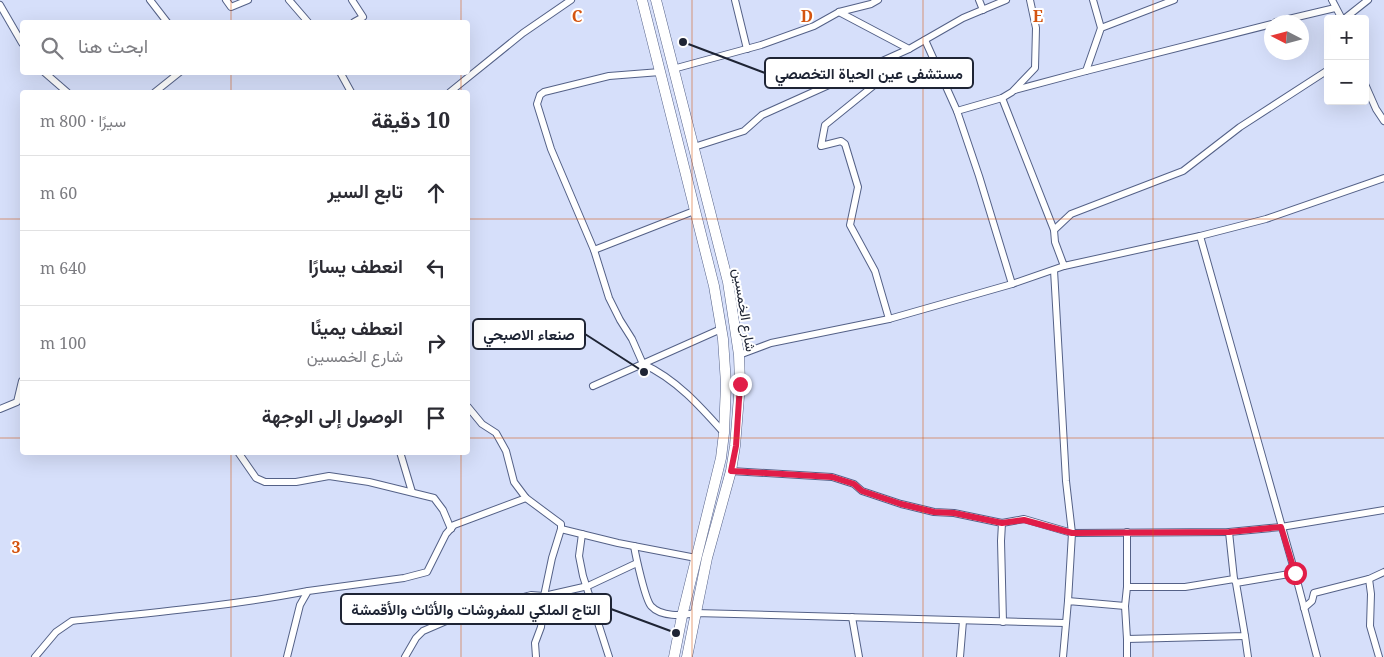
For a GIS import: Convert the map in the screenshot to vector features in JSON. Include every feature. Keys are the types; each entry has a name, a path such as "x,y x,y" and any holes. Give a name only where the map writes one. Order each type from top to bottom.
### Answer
{"main road":[{"name":"شارع الخمسين","path":"642,0 714,286 721,329 726,384 721,458 682,616 674,657"},
{"name":"شارع الخمسين","path":"656,0 728,282 739,355 740,384 736,446 707,558 687,657"},
{"path":"672,123 685,118"},
{"path":"726,384 740,384"}],"street":[{"path":"150,0 165,20"},
{"path":"226,0 230,7 248,0"},
{"path":"289,0 306,20"},
{"path":"352,0 363,18 358,20"},
{"path":"452,90 523,33 571,0"},
{"path":"735,0 747,50"},
{"path":"673,70 747,50 814,26 840,12 871,4 878,0"},
{"path":"979,0 983,10"},
{"path":"694,147 744,130 762,115 909,49 963,18 1006,0"},
{"path":"1014,91 1036,68 1036,28 1030,0"},
{"path":"1086,70 1101,28 1093,0"},
{"path":"1101,28 1174,0"},
{"path":"1332,0 1340,15"},
{"path":"1348,15 1368,0"},
{"path":"0,5 20,40"},
{"path":"1306,15 1335,8"},
{"path":"840,12 909,49"},
{"path":"957,111 1002,98 1014,91 1086,70 1264,26"},
{"path":"925,40 957,111 1012,284"},
{"path":"878,63 883,78 825,125 821,146 841,141 845,144 858,187 850,225 875,271 889,318"},
{"path":"660,72 609,76 544,92 537,104 552,150 594,250 610,298 643,364 658,371 681,388 708,414 724,433"},
{"path":"1054,230 1071,214 1183,171 1240,127 1324,73"},
{"path":"47,75 65,90"},
{"path":"158,90 176,75"},
{"path":"342,75 350,90"},
{"path":"1369,93 1384,121"},
{"path":"1002,98 1054,230 1064,266"},
{"path":"739,355 771,343 889,318 1012,284 1064,266 1200,236 1266,219 1384,178"},
{"path":"594,250 694,211"},
{"path":"1200,236 1317,657"},
{"path":"1054,270 1066,481 1072,533 1064,657"},
{"path":"593,386 721,329"},
{"path":"0,409 17,402 20,389"},
{"path":"470,410 482,424 496,433 506,451 514,482 526,498 560,524 561,529 552,558 540,627 535,643 536,657"},
{"path":"240,455 256,478 265,482 296,482 329,476 369,482 434,498 443,510 450,529"},
{"path":"401,455 412,492"},
{"path":"731,471 832,477 854,484 862,491 901,504 934,512 954,513 1002,523 1024,520 1072,533 1229,532 1281,527 1384,510"},
{"path":"35,657 56,632 72,621 198,609 256,601 308,591 404,578 427,572 446,534 454,525 526,498"},
{"path":"1002,523 1003,622"},
{"path":"561,529 696,558"},
{"path":"1127,532 1125,606 1127,657"},
{"path":"1229,532 1248,657"},
{"path":"582,534 579,556 609,657"},
{"path":"634,546 637,563 650,605 659,612 682,616 696,613 1065,623"},
{"path":"405,657 416,638 423,631 468,612 531,595 544,596 588,586 637,563"},
{"path":"1304,608 1312,601 1314,593 1369,579 1384,572"},
{"path":"1126,587 1185,587 1295,573"},
{"path":"1369,579 1371,594 1370,626 1379,657"},
{"path":"288,657 300,605 308,591"},
{"path":"1068,601 1125,606"},
{"path":"852,617 859,657"},
{"path":"960,657 963,621"},
{"path":"1127,639 1245,636"}],"place":[{"name":"مستشفى عين الحياة التخصصي","path":"683,42"},
{"name":"صنعاء الاصبحي","path":"644,372"},
{"name":"التاج الملكي للمفروشات والأثاث والأقمشة","path":"676,633"}],"route":[{"path":"740,384 736,446 731,471 832,477 854,484 862,491 901,504 934,512 954,513 1002,523 1024,520 1072,533 1229,532 1281,527 1295,573"}]}
